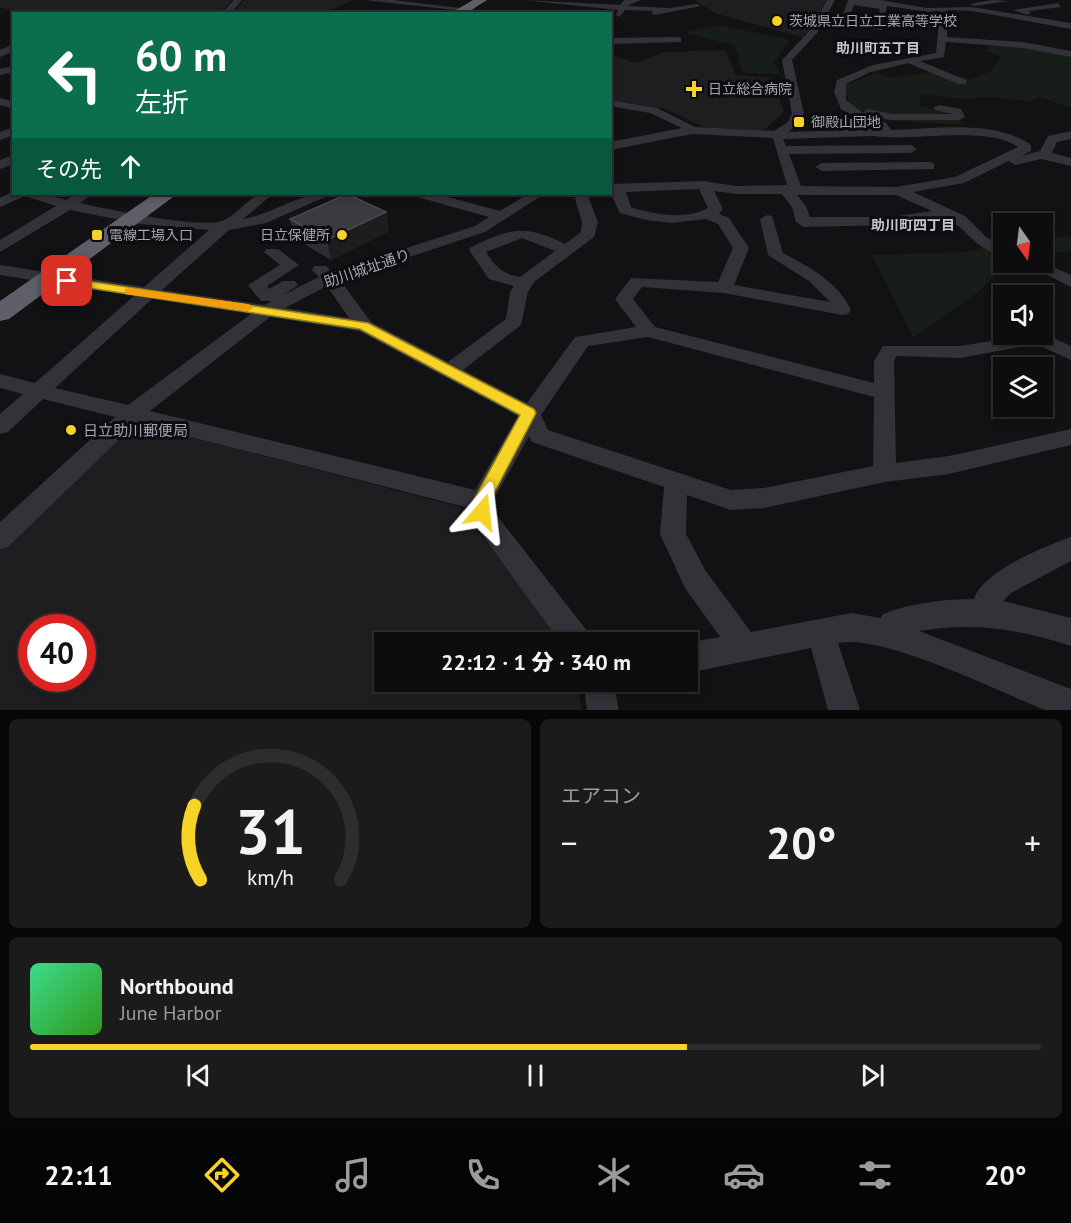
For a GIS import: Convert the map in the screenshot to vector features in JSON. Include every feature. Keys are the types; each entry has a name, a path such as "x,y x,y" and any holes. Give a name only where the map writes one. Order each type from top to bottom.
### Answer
{"highway":[{"path":"459,11 481,0"},
{"path":"0,313 166,195"}],"street":[{"path":"227,12 238,0"},
{"path":"369,0 475,12"},
{"path":"528,0 585,4 597,9 624,6 697,5"},
{"path":"624,6 637,0"},
{"path":"776,135 792,124 798,114 787,60 814,31 831,0"},
{"path":"866,0 927,10 969,9 1007,19 1071,26"},
{"path":"892,4 952,0"},
{"path":"1040,0 1061,6 1017,10 1048,18 1071,15"},
{"path":"852,1 884,8 879,28 842,24 852,1"},
{"path":"1005,1 964,5 1007,19"},
{"path":"554,12 562,2"},
{"path":"582,12 585,4"},
{"path":"644,16 666,6"},
{"path":"877,133 885,130 882,125 849,112 839,88 842,82 861,72 941,55 944,11 939,8"},
{"path":"612,20 627,24"},
{"path":"1050,25 1054,26 1053,34"},
{"path":"943,39 1023,45 1071,54"},
{"path":"612,41 678,40"},
{"path":"909,60 962,82"},
{"path":"612,103 672,115 692,130"},
{"path":"844,103 884,116 959,117 957,111 939,108"},
{"path":"612,146 692,130 776,135 994,134 1020,141 1027,148 1000,163 959,180 896,191 736,190 704,185 614,187 625,210 639,216 655,219 709,215 724,221 741,248 724,288"},
{"path":"894,134 929,166 959,180"},
{"path":"776,135 790,189 804,222 891,221 949,213"},
{"path":"1042,155 1050,146 1052,139 1071,135"},
{"path":"782,154 910,149"},
{"path":"782,154 811,161 868,190"},
{"path":"1000,163 1042,155 1071,162"},
{"path":"822,167 929,166"},
{"path":"704,185 716,209 709,215"},
{"path":"0,203 12,190"},
{"path":"896,191 960,219 981,241 993,246"},
{"path":"34,195 66,205 208,227 253,221 318,195"},
{"path":"0,247 83,195"},
{"path":"0,426 41,392 224,226 265,195"},
{"path":"432,195 503,216"},
{"name":"助川城址通り","path":"0,538 133,413 268,310 330,278 460,237 503,216 535,195"},
{"path":"450,370 515,321 519,292 525,283 589,234 590,222 582,199 584,195"},
{"path":"648,331 624,299 637,282 724,288 842,310 838,298 817,280 776,255 767,219"},
{"path":"525,283 504,280 492,275 477,250 513,233 526,231 566,251"},
{"path":"272,252 291,265 257,285 267,297 319,270 330,278 364,326"},
{"path":"0,270 364,326 530,414 540,436 731,500 764,498 885,472 949,465 1071,437"},
{"path":"1053,273 1071,282"},
{"path":"570,632 486,521 481,501 530,414 582,341 648,331 884,393"},
{"path":"885,472 884,361 890,350 960,352 1038,338 1071,354"},
{"path":"0,381 481,501"},
{"path":"676,482 673,534 695,579 744,646"},
{"path":"990,612 988,598 1001,584 1071,548"},
{"path":"892,634 893,623 933,614 990,612 1025,616 1071,632"},
{"path":"698,656 850,627 892,634 1071,705"},
{"path":"820,632 844,710"},
{"path":"600,692 603,710"}],"shaded area":[{"path":"0,0 232,0 222,12 25,12 0,8"},
{"path":"244,0 353,0 332,10 333,12 232,12"},
{"name":"茨城県立日立工業高等学校","path":"694,0 826,0 813,27 802,37 717,14"},
{"path":"719,25 790,40 774,62 780,74 743,73 735,46 684,32"},
{"path":"991,46 1026,47 1071,55 1071,108 1040,97 1029,101 988,97 964,99 922,94 919,105 957,117 966,125 879,120 850,107 845,85 877,73 891,78 938,71 970,79 991,71 1001,56 984,51"},
{"name":"日立総合病院","path":"725,50 736,75 773,78 784,112 763,131 703,127 666,109 612,100 612,55 635,63 665,52"},
{"path":"1071,236 1071,251 1053,253 1053,237"},
{"path":"993,244 993,273 998,273 977,293 913,338 872,255 968,252"},
{"path":"133,422 460,507 554,632 374,632 374,692 578,692 582,710 0,710 0,548"}],"building":[{"path":"345,195 386,212 327,240 290,219"}],"slow traffic":[{"path":"129,291 248,307"}],"place":[{"name":"茨城県立日立工業高等学校","path":"777,21"},
{"name":"日立総合病院","path":"694,89"},
{"name":"御殿山団地","path":"799,122"},
{"name":"電線工場入口","path":"97,235"},
{"name":"日立保健所","path":"342,235"},
{"name":"日立助川郵便局","path":"71,430"}],"district":[{"name":"助川町五丁目","path":"878,48"},
{"name":"助川町四丁目","path":"913,225"}],"route":[{"path":"67,281 364,326 529,413 481,501 482,512"}]}
